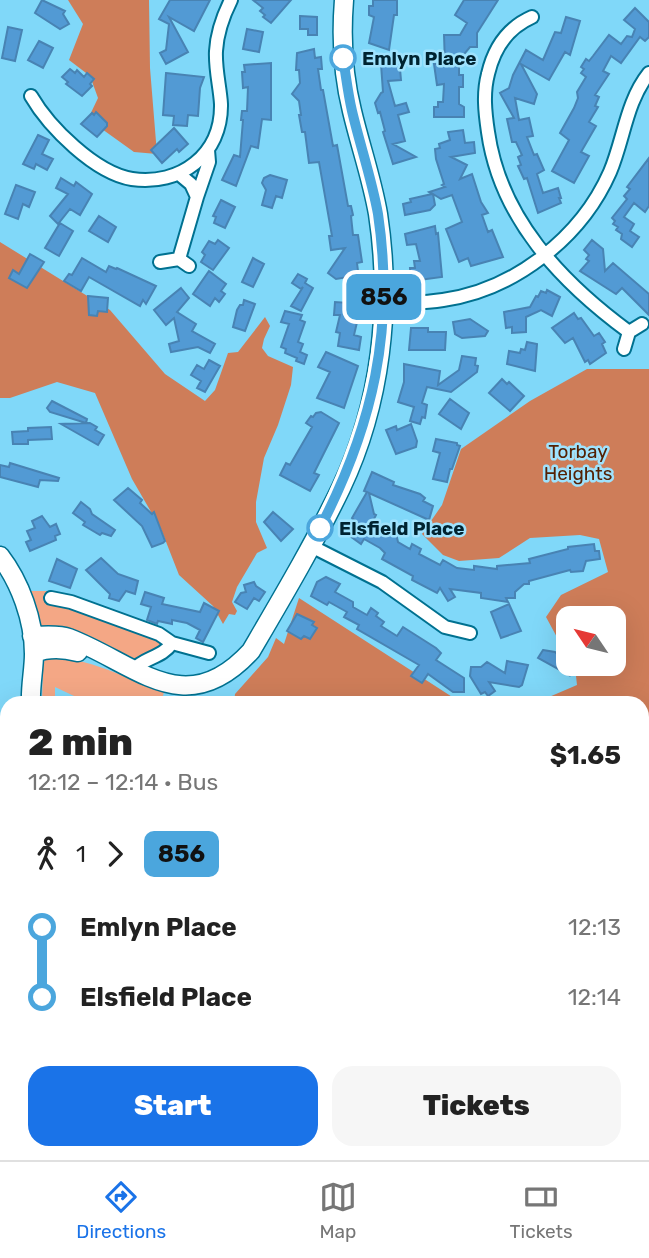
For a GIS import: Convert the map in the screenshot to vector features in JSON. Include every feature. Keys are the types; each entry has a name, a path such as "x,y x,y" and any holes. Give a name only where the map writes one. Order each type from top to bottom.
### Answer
{"street":[{"path":"31,96 40,111 76,147 111,174 131,179 158,180 179,174 192,166 208,150 220,120 216,51 221,19 231,0"},
{"path":"33,644 67,638 159,682 184,686 212,682 225,675 251,651 342,487 368,416 382,339 384,305 377,212 351,107 343,58 344,0"},
{"path":"532,17 513,27 495,52 486,81 485,110 492,160 505,195 532,239 577,291 629,332"},
{"path":"384,305 444,300 470,294 501,282 546,255 563,239 593,202 610,172 632,101 649,73"},
{"path":"160,262 184,262 197,197 209,162 208,150"},
{"path":"179,174 191,184 197,197"},
{"path":"624,349 629,332 642,324"},
{"path":"311,546 382,582 445,627 470,633"},
{"path":"0,556 12,571 24,600 33,644 31,696"},
{"path":"51,598 71,602 159,634 172,643 209,653"},
{"path":"133,670 140,662 161,654 172,643"}],"shaded area":[{"path":"30,591 50,591 49,601 69,605 167,642 162,649 135,661 42,632"},
{"path":"48,656 78,660 164,692 163,696 74,696 55,687 55,696 42,696 43,663"}],"green space":[{"path":"68,0 149,0 150,68 157,154 134,152 88,119 98,98 90,76 69,60 83,24"},
{"path":"0,242 110,310 165,374 205,401 215,390 228,353 238,352 265,317 270,326 262,348 268,356 293,367 291,385 264,458 256,502 256,522 267,548 257,553 237,587 232,602 237,611 235,615 229,614 223,624 213,606 179,575 161,529 132,479 95,393 57,382 10,398 0,398"},
{"name":"Torbay Heights","path":"587,369 649,369 649,696 551,696 577,685 576,676 626,676 626,606 556,606 556,635 546,617 561,595 608,572 599,539 580,535 530,538 499,558 459,561 443,555 422,534 442,505 461,449 530,401"},
{"path":"299,598 451,696 235,696 268,657 276,638 284,644"}],"building":[{"path":"42,0 65,11 63,14 69,24 60,29 35,13"},
{"path":"170,0 210,0 194,31 169,17 188,52 166,64 160,53 166,50 169,24 159,19"},
{"path":"253,0 291,0 271,23 263,17 265,15 260,11 263,8"},
{"path":"373,0 397,0 397,15 394,15 389,50 369,43 374,17 369,15 369,6 373,6"},
{"path":"464,0 498,0 477,33 477,47 470,47 459,60 459,75 463,75 463,87 459,87 459,104 464,107 464,117 434,117 434,107 438,107 438,102 443,102 444,84 437,85 434,64 445,64 444,35 460,35 467,23 455,15"},
{"path":"635,8 649,22 649,37 645,41 640,37 621,63 611,56 603,71 609,74 595,95 599,97 595,106 598,107 589,122 596,126 581,152 589,156 574,183 552,171 569,140 560,133 574,108 577,92 586,77 581,73 584,69 581,67 609,35 621,44 627,36 632,37 635,29 624,20"},
{"path":"300,16 317,17 317,35 308,35 308,29 300,29"},
{"path":"566,17 580,21 570,55 565,52 549,80 521,64 537,94 534,104 515,98 519,120 529,118 533,136 527,137 544,170 537,174 543,193 558,188 561,198 561,203 538,213 527,178 524,179 518,166 521,165 518,157 522,155 516,142 512,142 507,119 514,118 500,93 509,88 526,50 543,60 555,32 561,33"},
{"path":"8,27 22,30 15,61 2,58"},
{"path":"247,29 263,32 259,52 243,49"},
{"path":"39,41 53,48 43,68 28,60"},
{"path":"314,49 315,58 321,57 322,69 318,69 321,90 333,146 337,145 348,206 351,206 353,215 353,235 358,235 362,262 357,263 358,271 354,276 336,279 328,273 345,248 331,250 329,236 332,236 319,162 309,163 305,132 302,132 299,115 299,101 292,94 300,83 299,70 296,70 297,53"},
{"path":"396,55 399,58 401,80 388,81 395,106 406,103 409,112 398,115 405,141 393,144 416,157 393,164 380,112 378,113 375,103 383,92 381,64 386,56"},
{"path":"271,63 271,120 262,119 258,148 251,146 236,186 222,180 234,155 240,157 242,111 247,111 248,87 243,88 242,72 245,72 244,65"},
{"path":"70,69 75,73 77,70 84,77 87,73 94,79 90,84 92,86 82,96 66,84 68,82 62,77"},
{"path":"166,73 204,77 200,88 198,116 188,115 187,126 173,125 174,116 163,115"},
{"path":"96,112 107,123 97,137 81,124"},
{"path":"174,128 188,144 179,152 177,149 162,163 151,150"},
{"path":"463,130 465,143 474,142 475,153 451,157 467,165 460,179 472,174 481,202 488,213 482,215 488,232 492,230 503,257 471,266 468,258 459,262 446,229 462,222 452,195 441,199 433,194 435,205 430,210 405,215 403,204 445,187 442,185 444,184 435,149 440,148 439,144 450,140 448,132"},
{"path":"38,135 49,140 42,154 53,159 47,170 36,164 34,169 23,164"},
{"path":"649,158 649,206 645,212 634,203 624,217 634,224 630,231 639,237 632,247 621,239 622,234 616,230 618,227 613,224 615,221 612,218 627,199 624,196 630,189 627,187"},
{"path":"270,175 287,180 282,198 276,196 272,208 262,205 266,190 262,183 264,178"},
{"path":"61,178 74,186 76,182 92,194 80,215 70,209 58,224 50,216 68,194 56,188"},
{"path":"16,185 35,192 29,207 23,204 18,219 5,214"},
{"path":"221,200 235,207 225,228 214,223 216,217 213,216"},
{"path":"99,216 116,227 108,242 89,231"},
{"path":"60,223 73,231 59,256 45,248"},
{"path":"435,226 442,277 411,281 410,268 415,268 414,261 420,261 416,244 407,245 405,234"},
{"path":"218,240 229,248 213,270 201,262 205,255 202,252 209,241 215,244"},
{"path":"592,240 603,249 605,271 613,263 649,294 649,315 622,288 616,294 580,271 589,261 586,259 589,255 584,250"},
{"path":"30,254 44,262 27,288 9,278 13,270 19,274"},
{"path":"82,258 106,272 109,266 117,268 156,286 146,304 143,300 140,306 89,277 81,291 64,281 69,274 72,275"},
{"path":"253,258 264,264 253,287 242,282"},
{"path":"209,271 226,284 221,291 225,294 219,302 215,298 210,306 193,294"},
{"path":"298,274 307,279 305,283 313,288 301,311 291,306 303,287 301,289 292,283"},
{"path":"181,288 189,298 177,312 196,324 192,331 215,344 210,353 198,347 171,352 169,344 179,341 174,318 166,325 154,310"},
{"path":"547,290 560,297 552,316 541,310 526,317 526,332 512,333 512,327 506,328 504,312 530,307 541,291 546,293"},
{"path":"88,296 108,298 107,312 98,311 97,316 89,315"},
{"path":"244,300 255,304 245,331 233,327 237,310"},
{"path":"349,300 357,301 364,311 364,319 358,318 354,335 361,337 359,350 338,346 340,333 336,332 340,315 334,315 335,302 349,303"},
{"path":"285,311 302,315 300,320 305,322 298,342 303,344 300,352 307,355 304,364 285,353 286,349 281,347 289,324 281,322"},
{"path":"574,313 594,336 599,333 605,342 602,344 606,353 590,364 588,360 585,362 573,338 565,343 552,328"},
{"path":"470,319 488,331 485,336 462,338 455,334 453,322"},
{"path":"411,328 446,332 445,350 409,350"},
{"path":"527,342 537,344 535,371 507,364 509,351 520,353 521,349 525,350"},
{"path":"326,352 358,366 344,408 317,398 330,372 318,367"},
{"path":"462,356 476,358 477,372 451,392 427,387 422,403 427,405 425,418 422,417 420,424 410,421 414,407 398,402 404,382 404,364 440,371 438,385 459,370"},
{"path":"209,360 220,366 205,392 197,388 201,381 191,375 197,365 204,369"},
{"path":"502,379 524,396 510,411 489,393"},
{"path":"450,399 469,413 461,429 439,414"},
{"path":"52,401 87,419 86,423 50,412 47,408"},
{"path":"321,412 339,423 314,473 319,475 310,491 280,475 286,463 290,465 312,427 306,423 311,416"},
{"path":"90,423 104,435 98,445 61,424"},
{"path":"411,424 417,441 416,447 396,454 386,430 396,426 397,430"},
{"path":"51,427 52,439 13,444 12,432"},
{"path":"436,439 460,446 447,482 433,479 440,453 433,451"},
{"path":"10,463 59,478 58,481 40,480 38,487 0,477 0,465 9,467"},
{"path":"372,472 394,482 393,485 420,494 425,498 423,501 433,506 429,520 369,493 376,515 373,521 387,530 389,526 395,529 398,542 410,549 412,544 421,549 419,554 440,565 443,560 457,568 474,570 474,566 497,569 497,566 530,563 529,559 568,547 594,544 600,559 586,561 583,571 570,570 529,581 529,584 524,584 515,592 515,598 506,598 508,602 481,598 481,593 450,589 455,597 448,601 440,588 437,593 382,559 385,553 380,548 364,539 361,544 347,534 354,520 352,518 367,492 364,491"},
{"path":"128,488 142,500 140,503 152,514 154,512 165,541 163,543 152,547 142,526 114,500"},
{"path":"81,502 92,514 115,530 111,536 102,533 100,535 83,525 85,522 73,513"},
{"path":"273,512 293,529 281,541 264,522"},
{"path":"42,516 50,527 56,524 60,534 55,536 56,540 30,551 26,542 31,540 27,531 35,528 32,521"},
{"path":"101,558 118,574 138,581 135,594 126,591 119,601 109,598 110,594 86,570"},
{"path":"57,559 77,569 70,588 49,581"},
{"path":"326,577 340,584 335,592 353,602 353,607 367,615 371,608 378,613 376,616 384,622 381,626 397,636 403,627 436,648 441,653 436,660 464,678 464,692 453,692 428,674 422,683 411,676 419,665 357,629 359,625 344,617 347,612 311,596 317,582"},
{"path":"254,582 265,592 259,601 254,598 247,609 235,602 241,593 246,592 244,585"},
{"path":"145,592 164,598 162,604 200,612 204,603 219,611 203,642 196,638 200,630 187,623 172,620 172,624 158,621 157,624 147,620 151,607 141,604"},
{"path":"509,604 521,631 501,638 491,612"},
{"path":"297,614 314,622 312,625 317,628 310,639 304,636 301,639 287,631"},
{"path":"543,650 555,652 556,668 538,658"},
{"path":"507,661 528,665 522,685 519,687 489,682 495,691 488,696 485,692 481,694 470,676 471,667 481,667 487,662 505,673"}],"bus line":[{"name":"856","path":"320,528 342,487 368,416 382,339 384,305 383,263 377,212 351,107 343,58"}],"place":[{"name":"Emlyn Place","path":"343,58"},
{"name":"Elsfield Place","path":"320,528"}]}
